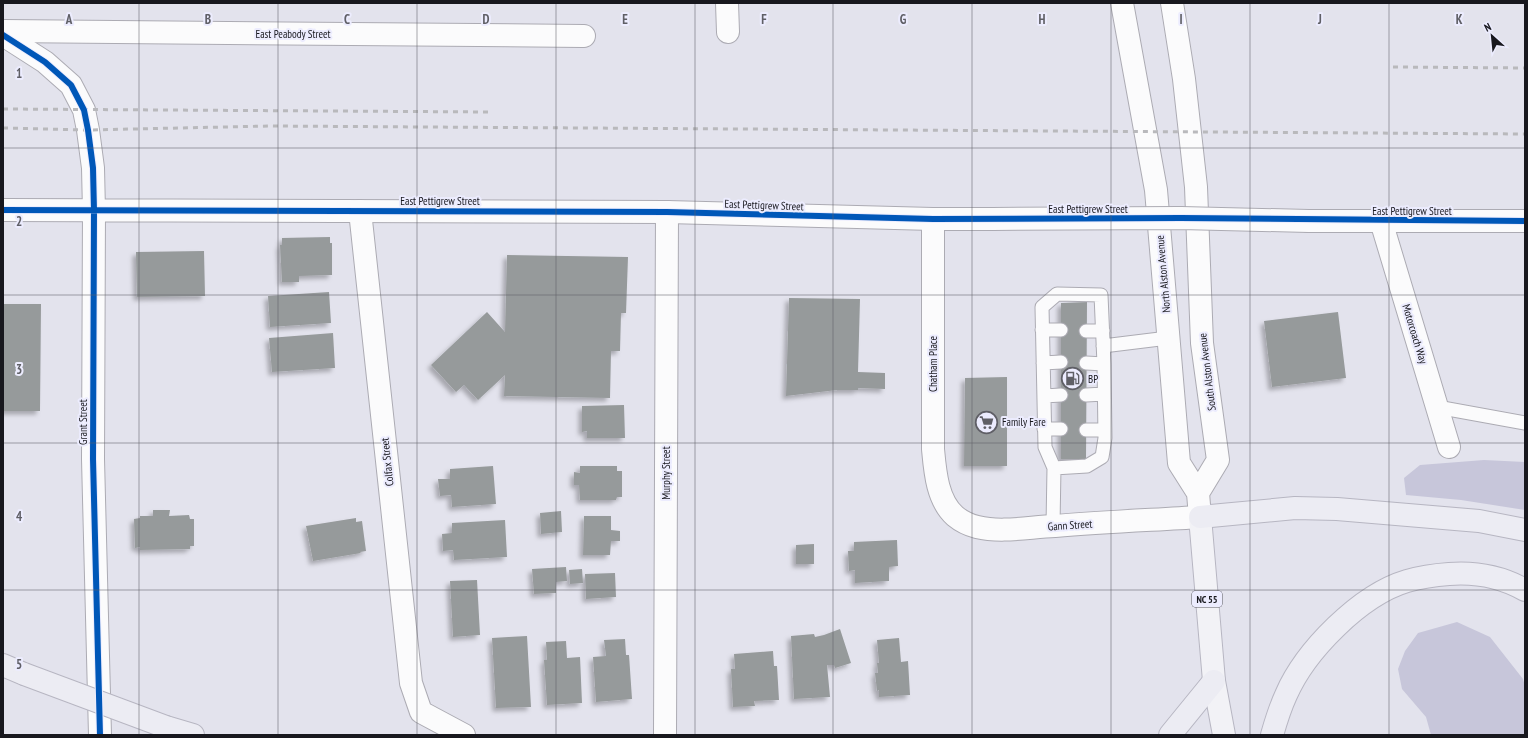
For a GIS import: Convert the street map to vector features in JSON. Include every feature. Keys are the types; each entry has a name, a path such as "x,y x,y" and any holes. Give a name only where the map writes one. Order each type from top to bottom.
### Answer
{"highway":[{"path":"1200,517 1295,508 1337,508 1479,521 1525,530"},
{"path":"1272,735 1286,694 1308,657 1329,633 1356,609 1382,592 1406,581 1434,575 1464,573 1483,575 1516,584 1525,590"},
{"path":"3,665 193,735"},
{"path":"1170,735 1214,682"}],"main road":[{"name":"NC 55","path":"1200,517 1214,682 1224,735"}],"street":[{"path":"727,3 728,32"},
{"name":"North Alston Avenue","path":"1122,3 1156,190 1179,463 1198,493"},
{"name":"South Alston Avenue","path":"1172,3 1184,79 1196,187 1202,344 1218,460 1198,493"},
{"name":"East Peabody Street","path":"3,33 584,36"},
{"name":"Grant Street","path":"3,33 45,62 71,85 84,110 88,130 93,168 94,211 93,459 100,735"},
{"name":"East Pettigrew Street","path":"3,210 667,212 933,219 1181,218 1381,221 1525,221"},
{"name":"Colfax Street","path":"360,211 411,683 421,712 464,735"},
{"name":"Murphy Street","path":"665,735 667,212"},
{"name":"Chatham Place","path":"933,219 933,448 937,482 946,507"},
{"name":"Motorcoach Way","path":"1381,221 1449,447"},
{"name":"NC 55","path":"1198,493 1200,517"},
{"name":"Gann Street","path":"946,507 955,516 966,523 978,527 1012,529 1200,517"}],"lane":[{"path":"1052,526 1054,468 1045,447 1042,307 1057,294 1101,295 1104,364 1104,430 1102,457 1087,466 1054,468"},
{"path":"1042,330 1061,330"},
{"path":"1086,331 1103,331"},
{"path":"1103,346 1168,338"},
{"path":"1043,363 1061,362"},
{"path":"1086,363 1104,364"},
{"path":"1086,394 1104,394"},
{"path":"1044,396 1061,395"},
{"path":"1437,407 1525,423"},
{"path":"1044,429 1061,429"},
{"path":"1086,430 1104,430"}],"shaded area":[{"path":"1484,460 1525,462 1525,510 1461,500 1406,495 1404,478 1420,465"},
{"path":"1457,622 1490,637 1523,679 1525,686 1525,735 1431,735 1426,717 1402,689 1398,669 1405,651 1418,633"}],"building":[{"path":"330,237 330,243 332,243 332,275 299,276 299,282 282,282 280,245 282,245 282,238"},
{"path":"204,251 205,296 137,297 136,252"},
{"path":"507,255 628,257 626,313 621,313 620,351 611,351 610,398 504,396 505,375 478,400 464,385 456,392 431,365 487,312 505,332"},
{"path":"329,292 331,323 270,327 268,296"},
{"path":"789,298 860,299 858,372 885,373 885,389 858,388 858,390 837,390 786,396"},
{"name":"BP","path":"1087,302 1086,459 1061,459 1061,303"},
{"path":"3,304 41,304 40,411 3,411"},
{"path":"1338,312 1346,378 1272,387 1264,321"},
{"path":"333,333 335,368 272,372 269,338"},
{"name":"Family Fare","path":"1007,377 1007,466 964,466 965,378"},
{"path":"624,405 625,438 587,438 587,431 582,432 582,406"},
{"path":"493,466 496,504 452,507 451,495 440,496 438,479 450,479 450,469"},
{"path":"580,466 617,466 617,471 622,471 622,497 617,497 616,500 580,500 579,485 574,485 574,472 580,473"},
{"path":"153,510 170,510 169,516 189,515 190,519 194,519 194,546 190,546 190,549 140,550 140,547 135,548 134,519 140,518 140,516 153,516"},
{"path":"561,511 562,532 541,534 540,513"},
{"path":"584,516 611,516 611,530 620,531 620,541 611,541 610,555 583,555"},
{"path":"356,518 356,522 362,521 366,551 313,561 306,526"},
{"path":"505,520 507,557 454,560 453,550 443,551 442,534 452,533 452,523"},
{"path":"897,540 898,566 889,567 889,581 855,583 855,570 849,571 848,551 854,551 854,542"},
{"path":"814,544 814,564 796,564 796,545"},
{"path":"566,567 567,581 556,582 556,593 534,594 532,569"},
{"path":"582,569 583,583 570,584 569,570"},
{"path":"615,573 616,597 586,599 585,574"},
{"path":"477,580 480,635 453,637 450,581"},
{"path":"840,629 851,663 835,668 834,665 827,665 830,697 794,699 791,636 814,634 815,637"},
{"path":"527,636 531,707 496,708 492,638"},
{"path":"899,638 901,662 908,661 910,695 879,697 875,673 878,673 877,663 879,663 877,640"},
{"path":"625,639 626,655 629,655 632,699 596,702 593,657 606,656 604,640"},
{"path":"566,641 567,658 580,657 582,703 547,705 544,660 547,660 546,642"},
{"path":"773,651 774,666 777,666 779,700 754,701 755,706 733,707 731,669 735,669 734,654"}],"railway":[{"path":"1393,67 1525,68"},
{"path":"3,109 491,112"},
{"path":"3,128 88,130 270,126 1525,134"}],"cycle path":[{"path":"3,35 45,62 71,85 84,110 88,130 93,168 94,211 93,459 100,735"},
{"path":"3,210 667,212 933,219 1181,218 1525,221"}],"place":[{"name":"BP","path":"1073,379"},
{"name":"Family Fare","path":"986,422"}]}
